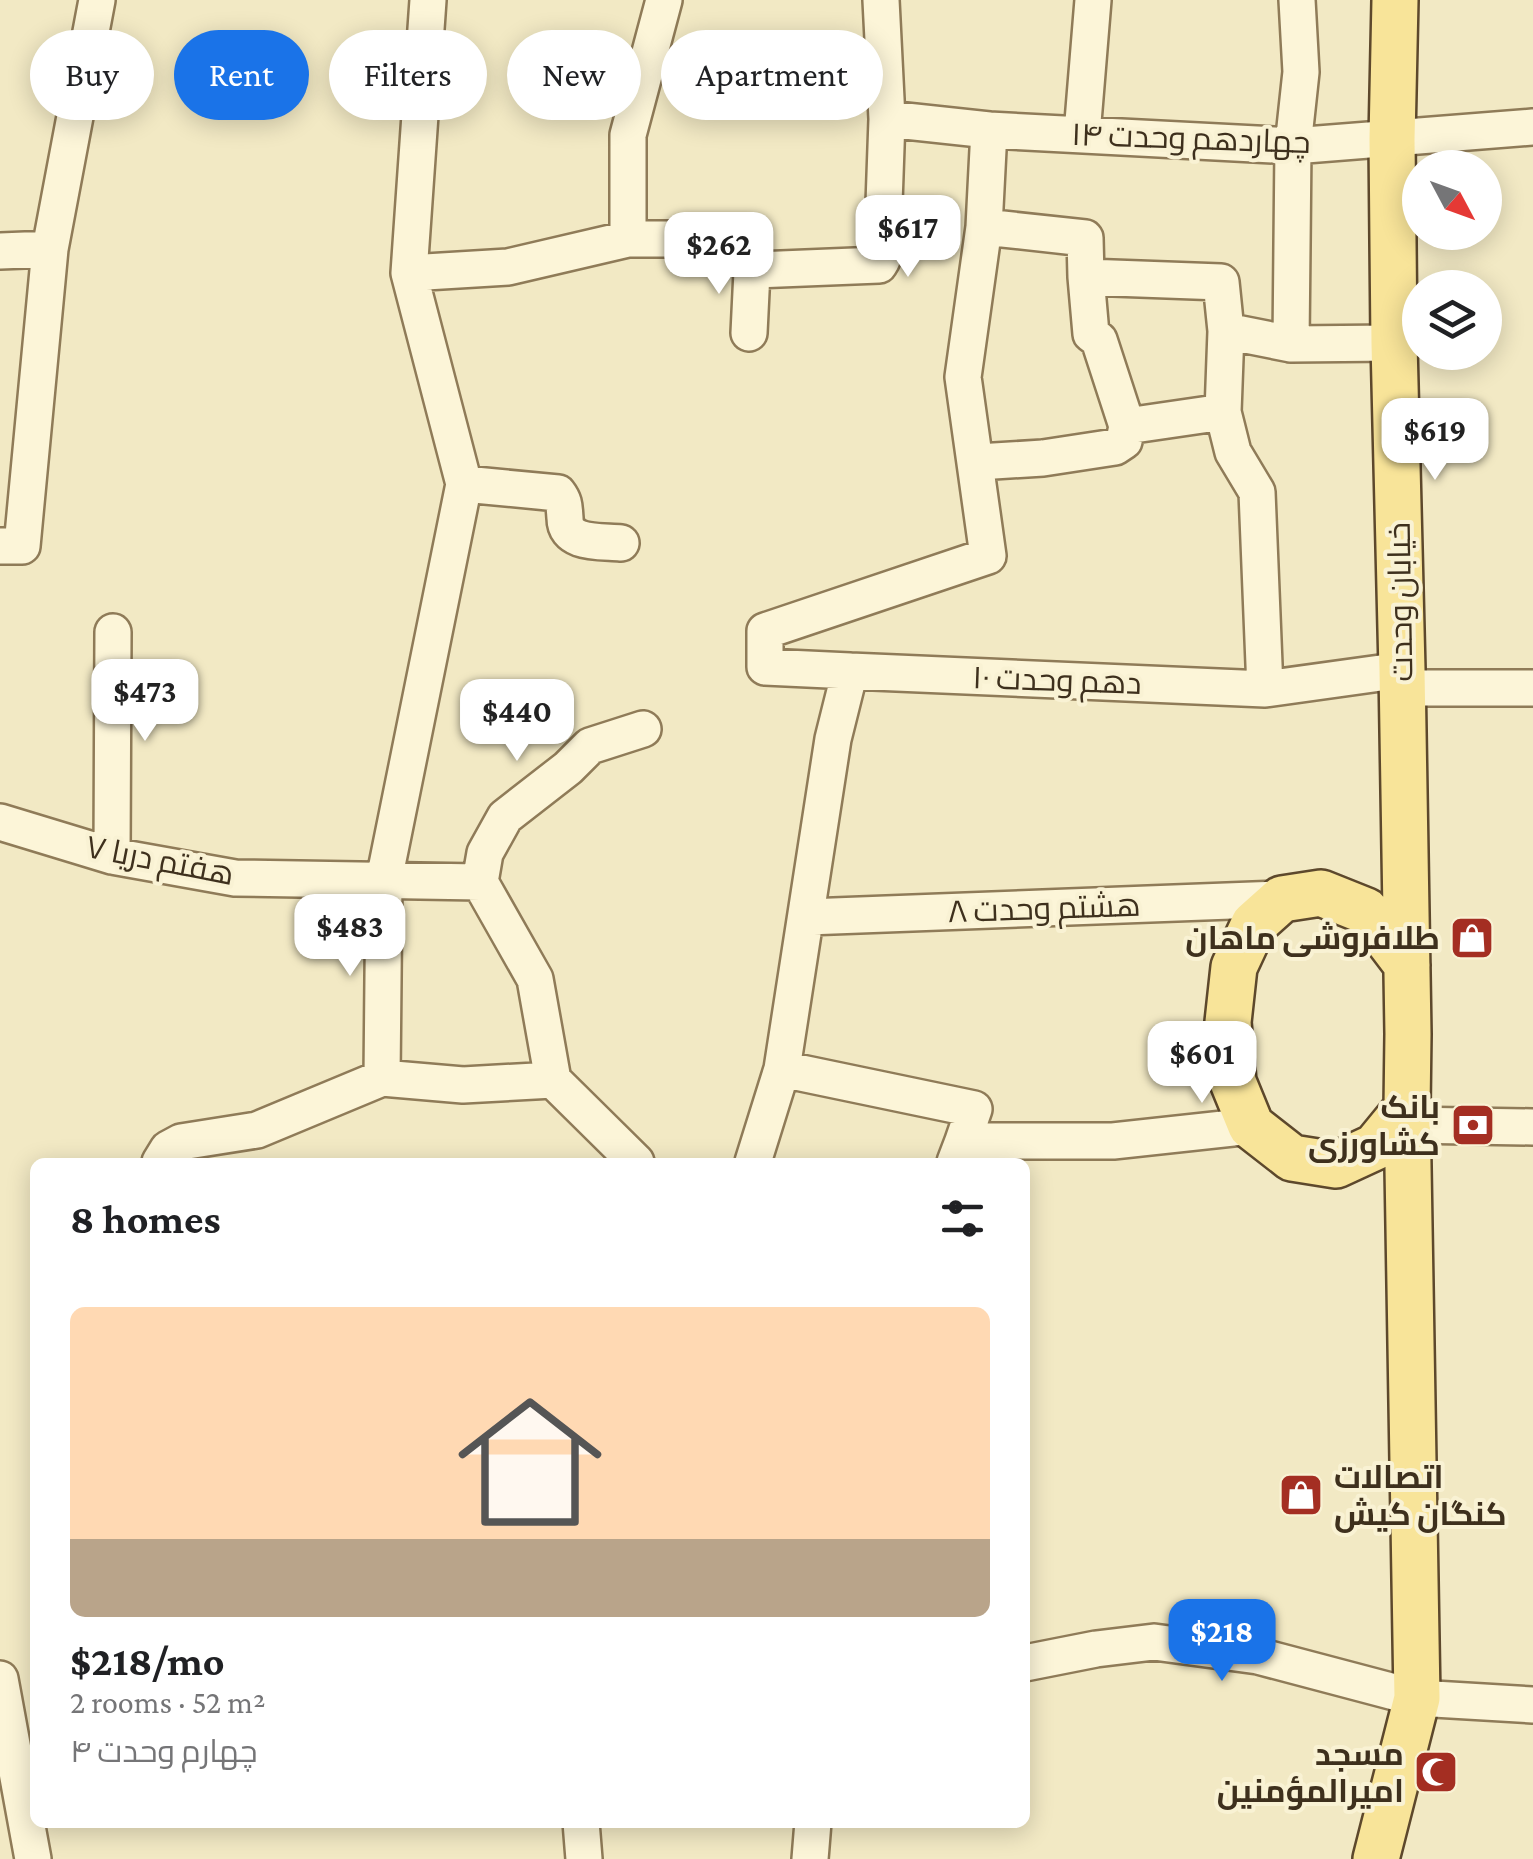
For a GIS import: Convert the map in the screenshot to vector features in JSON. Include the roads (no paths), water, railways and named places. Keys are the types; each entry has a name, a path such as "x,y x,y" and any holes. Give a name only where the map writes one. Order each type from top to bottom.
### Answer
{"main road":[{"name":"خیابان وحدت","path":"1395,0 1394,342 1407,965"},
{"path":"1376,1859 1416,1698 1407,965 1366,911 1321,892 1282,898 1254,924 1234,967 1228,1022 1233,1082 1251,1126 1292,1158 1336,1165 1375,1146 1407,1116"}],"street":[{"path":"0,546 22,546 50,249 97,0"},
{"path":"382,1078 384,880 464,484 409,273 428,0"},
{"path":"628,239 628,135 664,0"},
{"path":"754,270 879,265 882,260 887,120 880,0"},
{"path":"1082,134 1093,0"},
{"path":"1291,344 1293,146 1301,72 1297,0"},
{"name":"چهاردهم وحدت ۱۴","path":"887,120 990,130 1293,146 1533,127"},
{"path":"984,227 1085,238 1091,334 1099,340 1127,426 1124,441 1116,447 978,462 963,376 984,227 990,130"},
{"path":"409,273 508,267 628,239 742,239 752,244 750,333"},
{"path":"0,251 50,249"},
{"path":"1086,278 1222,282 1226,332 1223,412 1233,452 1258,492 1265,689"},
{"path":"1226,332 1291,344 1394,342"},
{"path":"1127,426 1223,412"},
{"name":"دهم وحدت ۱۰","path":"978,462 988,556 765,631 765,667 1265,689 1402,679 1533,688"},
{"path":"464,484 558,493 564,502 565,528 570,534 621,543"},
{"path":"112,856 113,632"},
{"path":"754,1158 782,1069 833,739 850,672"},
{"path":"632,1158 553,1080 535,979 480,882 486,853 505,817 590,746 643,729"},
{"name":"هفتم دریا ۷","path":"0,822 112,856 235,878 480,882"},
{"name":"هشتم وحدت ۸","path":"807,917 1282,898"},
{"path":"782,1069 974,1109 959,1152 1251,1126"},
{"path":"163,1158 181,1142 258,1130 382,1078 462,1084 553,1080"},
{"path":"1407,1116 1533,1127"},
{"path":"1030,1663 1096,1648 1154,1642 1258,1656 1416,1698 1533,1705"},
{"path":"0,1679 30,1805"},
{"path":"31,1828 33,1859"},
{"path":"582,1828 584,1859"},
{"path":"810,1859 813,1828"}],"place":[{"name":"طلافروشی ماهان","path":"1472,938"},
{"name":"بانک کشاورزی","path":"1473,1125"},
{"name":"اتصالات کنگان کیش","path":"1301,1495"},
{"name":"مسجد امیرالمؤمنین","path":"1436,1772"}]}
